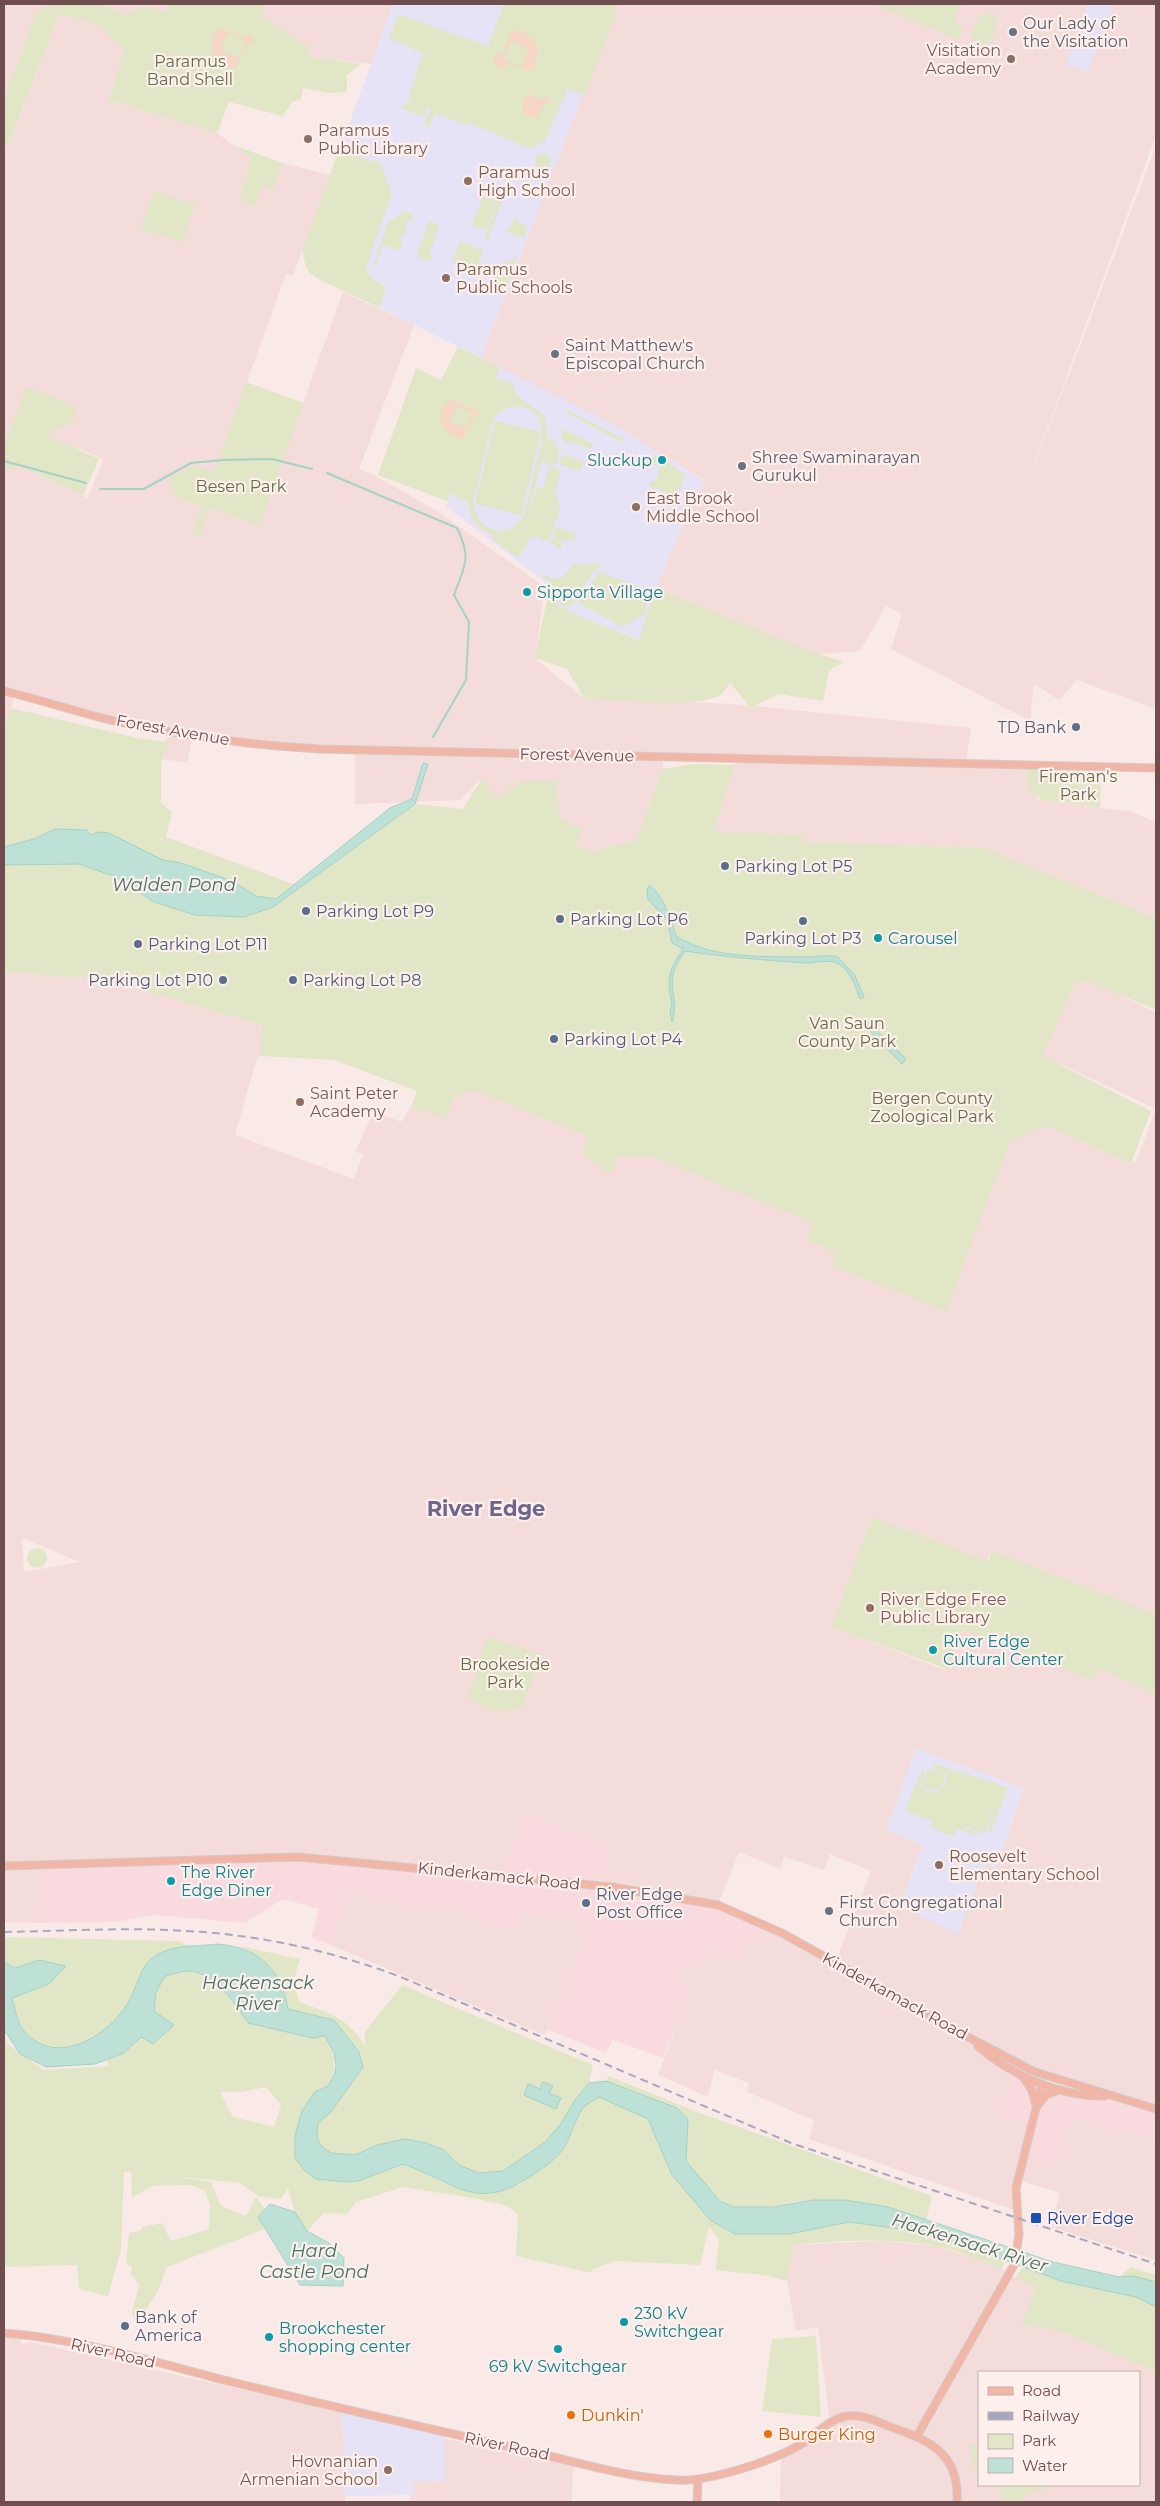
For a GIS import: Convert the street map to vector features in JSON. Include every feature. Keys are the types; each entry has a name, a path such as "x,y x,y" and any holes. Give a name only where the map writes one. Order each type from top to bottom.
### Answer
{"main road":[{"name":"Forest Avenue","path":"4,691 65,709 146,727 262,744 319,749 1156,768"},
{"name":"Kinderkamack Road","path":"4,1866 298,1857 598,1886 690,1899 718,1905 760,1922 1035,2072 1090,2088 1108,2096 1156,2109"},
{"path":"968,2037 992,2058 1042,2084 1094,2096 1108,2096"},
{"path":"998,2053 1004,2064"},
{"path":"1019,2073 1032,2090 1036,2107"},
{"path":"917,2436 1014,2265 1018,2248 1019,2230 1016,2188 1042,2084"},
{"path":"1036,2107 1046,2095 1061,2089"},
{"name":"River Road","path":"4,2333 86,2345 349,2411 619,2471 670,2480 698,2480 727,2473 790,2450 809,2440 829,2424 843,2417 865,2417 917,2436 936,2446 946,2459 954,2475 957,2502"},
{"path":"698,2480 698,2502"}],"shaded area":[{"path":"4,4 45,4 35,15 4,99"},
{"path":"103,4 170,4 165,14 145,6 126,15"},
{"path":"264,4 393,4 371,64 309,57 308,47 263,18"},
{"name":"Paramus High School","path":"393,4 618,4 481,358 380,308 386,287 378,284 367,272 367,261 392,194 385,178 338,154"},
{"path":"617,4 1156,4 1156,136 1012,524 1156,146 1156,709 1077,680 1059,700 1034,684 1030,721 891,649 902,614 886,606 860,651 819,654 655,588 704,480 605,420 481,358"},
{"path":"1088,4 1113,4 1088,72 1066,65"},
{"path":"59,14 100,25 124,51 109,100 217,133 251,158 240,200 263,185 273,190 283,163 330,175 293,276 286,274 214,472 177,497 201,506 191,534 199,537 209,507 259,525 343,292 414,325 359,469 372,474 437,511 545,587 535,658 583,698 734,704 971,728 966,763 1026,765 1026,781 1038,799 1131,812 1156,822 1156,918 985,848 802,842 803,835 714,831 736,759 663,757 663,769 636,840 593,851 576,846 580,828 498,799 482,778 460,800 355,804 355,750 193,735 187,763 162,759 169,731 16,694 4,727 4,471 19,466 88,498 103,459 46,435 73,421 27,387 8,436 4,441 4,144 9,145","holes":["195,205 183,241 140,229"]},
{"path":"500,367 615,425 704,481 655,588 640,640 576,615 547,599 548,585 446,506"},
{"path":"4,972 106,979 262,1025 260,1056 256,1061 235,1135 354,1179 363,1154 355,1152 374,1111 401,1122 411,1107 445,1118 454,1098 473,1090 587,1136 610,1173 618,1156 653,1157 813,1222 807,1239 836,1253 832,1266 946,1310 1010,1141 1044,1126 1131,1163 1136,1162 1156,1109 1156,1614 991,1551 987,1561 872,1517 831,1627 945,1670 961,1628 1093,1679 1099,1669 1156,1694 1156,2109 1045,2075 971,2038 1015,2071 1000,2116 1032,2125 1056,2166 1071,2119 1156,2141 1156,2260 1051,2227 1060,2193 1017,2180 1017,2211 809,2139 814,2120 747,2092 749,2083 714,2070 708,2097 658,2075 691,1988 679,1983 686,1963 690,1965 709,1947 739,1962 760,1922 835,1963 871,1871 830,1854 824,1870 784,1857 780,1869 739,1852 718,1905 598,1886 612,1851 583,1839 522,1822 502,1876 41,1865 44,1923 4,1922","holes":["22,1538 80,1562 24,1572","916,1749 1024,1788 996,1869 984,1865 900,1905 923,1844 886,1830"]},
{"path":"1077,974 1156,1013 1156,1109 1043,1056"},
{"path":"916,1748 1024,1788 996,1869 984,1865 958,1935 900,1905 923,1845 886,1830"},
{"path":"526,1813 612,1851 599,1885 689,1899 760,1922 739,1962 709,1947 701,1967 686,1964 679,1983 692,1988 663,2058 613,2040 606,2053 548,2030 592,1925 556,1912 553,1919 546,1915 524,1914 515,1933 449,1907 377,1900 351,1891 331,1945 311,1938 319,1909 287,1900 280,1901 245,1923 154,1915 117,1922 44,1923 41,1865 284,1856 501,1876"},
{"path":"351,1891 377,1900 449,1907 515,1933 524,1914 546,1915 556,1912 592,1925 548,2030 544,2035 331,1945"},
{"path":"1015,2071 1035,2097 1052,2091 1108,2096 1156,2109 1156,2141 1071,2119 1056,2166 1023,2156 1031,2125 1000,2116"},
{"path":"882,2241 937,2246 972,2257 1001,2269 1015,2278 1036,2285 1023,2324 1066,2333 1156,2372 1156,2502 780,2502 781,2451 829,2417 818,2327 796,2331 787,2281 794,2245"},
{"path":"4,2333 22,2335 20,2345 32,2342 344,2413 345,2502 4,2502"},
{"path":"342,2410 444,2432 445,2482 413,2481 414,2495 344,2496"},
{"path":"409,2431 573,2466 572,2502 410,2502"}],"green space":[{"name":"Paramus Band Shell","path":"45,4 103,4 126,15 145,6 165,13 170,4 264,4 264,18 308,47 309,57 362,64 347,75 347,92 329,93 303,88 301,99 292,102 283,116 229,102 217,133 109,100 124,51 100,25 59,14 8,146 4,144 4,99 35,15"},
{"path":"504,4 619,4 585,95 568,89 544,142 529,148 466,122 466,125 445,117 445,113 443,117 435,113 429,127 424,125 431,108 428,107 424,117 401,108 406,102 414,101 408,98 423,53 389,39 398,14 488,46"},
{"path":"874,4 965,4 953,13 962,32 957,39"},
{"path":"989,13 998,16 993,37 985,45 975,42 971,36 979,17"},
{"path":"233,145 283,163 273,190 263,185 254,206 240,200 251,158"},
{"path":"339,150 374,162 379,160 392,194 366,267 371,277 386,287 380,308 318,279 310,273 305,263 303,249"},
{"path":"543,154 551,162 543,170 535,162"},
{"path":"155,191 195,205 183,242 140,229"},
{"path":"502,191 506,191 488,239 484,238"},
{"path":"483,196 497,201 486,229 475,227 472,224"},
{"path":"404,211 414,215 412,221 407,220 404,227 407,228 404,235 401,234 399,239 403,240 398,251 383,245 373,271 373,265 388,223"},
{"path":"514,219 519,220 517,227 519,223 528,227 524,238 507,232"},
{"path":"429,221 439,225 430,253 432,258 430,262 416,256"},
{"path":"460,241 483,250 476,271 452,262"},
{"path":"517,257 503,297 493,281 499,266"},
{"path":"458,347 500,367 496,377 513,384 517,394 542,414 546,421 545,446 548,438 553,439 559,450 556,466 541,462 524,531 537,487 543,488 550,466 561,471 555,493 561,509 543,502 560,511 555,522 538,515 555,523 551,537 547,542 536,536 534,539 530,537 519,558 493,540 493,534 478,527 470,513 468,502 450,494 447,501 378,475 416,368 441,380","holes":["509,407 524,407 534,412 540,420 542,430 539,454 522,517 512,528 498,531 490,529 484,524 475,511 473,503 492,423 496,415"]},
{"name":"Besen Park","path":"246,382 304,403 259,526 210,507 199,537 191,534 201,506 177,497 168,479 195,465 214,472"},
{"path":"26,387 76,406 74,421 47,435 99,459 83,495 19,466 4,471 4,441 8,436"},
{"path":"565,409 624,439 621,442 564,411"},
{"path":"495,421 541,432 521,515 475,504"},
{"path":"562,429 593,444 590,449 569,441 567,445 561,437"},
{"path":"564,455 584,462 581,469 578,471 559,464"},
{"path":"651,457 660,458 685,474 674,505 672,504 675,496 649,486 651,481 655,482 661,466 650,464 647,460 645,462 643,459"},
{"path":"557,527 577,534 574,540 558,541 562,543 561,549 549,542 553,538 556,540 554,535"},
{"path":"578,563 584,565 601,563 602,566 592,573 570,608 552,600 550,581 543,578 539,572 552,579 562,578 572,566"},
{"path":"599,572 647,589 645,614 622,627 578,603"},
{"path":"655,588 819,654 844,662 829,670 823,701 779,694 751,708 730,683 720,695 694,702 584,698 567,669 535,658 547,599 576,615 639,640"},
{"name":"Van Saun County Park","path":"11,708 137,738 168,742 161,762 161,803 172,812 166,837 301,887 415,804 463,809 482,778 498,799 522,781 555,781 559,818 581,828 576,846 593,851 636,840 663,769 693,764 734,765 714,831 803,835 803,842 985,848 1156,918 1156,1010 1085,980 1074,983 1043,1056 1151,1111 1131,1163 1045,1126 1010,1141 946,1311 832,1266 836,1253 807,1239 812,1222 653,1157 618,1156 610,1174 584,1155 587,1136 473,1090 454,1098 445,1118 411,1107 417,1091 334,1060 260,1056 262,1025 106,979 4,972 4,727"},
{"name":"Fireman's Park","path":"1026,765 1101,767 1100,807 1043,800 1027,789"},
{"path":"872,1517 988,1561 992,1551 1156,1614 1156,1694 1100,1669 1092,1680 962,1629 947,1669 831,1627"},
{"path":"37,1548 44,1551 47,1558 44,1565 37,1568 30,1565 27,1558 30,1551"},
{"name":"Brookeside Park","path":"487,1637 542,1655 522,1707 499,1711 493,1710 481,1705 468,1696"},
{"path":"934,1764 1008,1787 991,1832 987,1831 992,1817 988,1812 984,1811 991,1817 984,1833 966,1826 966,1828 979,1833 978,1836 939,1822 957,1829 954,1836 935,1830 938,1822 935,1828 930,1826 932,1821 905,1811 922,1770 925,1773 921,1785 926,1791 937,1792 945,1786 946,1775 934,1770"},
{"path":"928,1769 944,1775 944,1784 938,1790 931,1791 922,1784"},
{"path":"4,1937 178,1941 193,1947 176,1948 155,1955 144,1968 128,2004 119,2016 94,2037 80,2044 65,2048 50,2047 36,2042 23,2031 19,2024 11,1998 49,1984 39,1960 15,1968 4,1962"},
{"path":"239,1946 300,1959 294,1979 299,2002 328,2013 345,2023 359,2037 365,2047 365,2032 402,1985 593,2065 589,2083 575,2100 560,2125 545,2142 503,2171 479,2173 459,2165 444,2150 377,2145 355,2155 331,2153 320,2146 317,2137 318,2123 331,2112 363,2067 359,2052 334,2020 288,2009 284,1988 258,1956"},
{"path":"188,1971 212,1980 233,2001 248,2023 313,2038 325,2036 333,2055 334,2066 328,2086 315,2092 316,2179 358,2181 403,2164 424,2171 445,2184 504,2190 521,2184 564,2148 584,2105 599,2097 648,2119 672,2175 710,2220 789,2234 849,2222 901,2229 960,2244 1006,2261 1001,2269 944,2248 918,2243 847,2241 812,2243 794,2245 787,2281 764,2275 716,2270 719,2239 709,2227 700,2265 615,2261 593,2269 592,2273 516,2256 518,2215 507,2206 478,2199 403,2187 356,2202 347,2214 324,2213 307,2231 295,2212 288,2188 281,2199 260,2197 240,2183 174,2176 211,2182 221,2206 246,2216 256,2197 265,2209 258,2217 265,2229 167,2267 157,2293 136,2325 132,2313 139,2285 131,2274 132,2266 126,2264 129,2233 140,2231 143,2227 162,2223 171,2241 209,2229 210,2205 205,2191 191,2185 152,2186 132,2198 131,2172 124,2172 121,2249 108,2296 79,2289 77,2265 4,2267 4,2035 9,2045 43,2070 109,2066 107,2060 124,2053 141,2037 174,2026 154,2011 156,1992 165,1976","holes":["266,2087 281,2105 274,2127 233,2117 220,2092 242,2092"]},
{"path":"609,2076 697,2112 932,2196 926,2221 886,2208 843,2201 815,2200 749,2208 731,2206 712,2193 686,2161 688,2119 677,2108 606,2081"},
{"path":"1023,2267 1061,2281 1136,2297 1156,2307 1156,2372 1066,2333 1022,2324 1036,2286 1015,2278"},
{"path":"1131,2267 1156,2275 1156,2282 1119,2277"},
{"path":"816,2336 821,2417 762,2411 772,2339"},
{"path":"968,2443 978,2446 978,2479"},
{"path":"990,2486 1047,2486 1048,2489 1025,2493 1024,2502 1001,2502 1000,2487"}],"sand":[{"path":"219,28 243,36 252,35 252,44 246,45 236,68 228,67 217,60 212,48 215,34","holes":["230,33 244,39 246,42 240,56 237,58 223,52 221,49 227,35"]},
{"path":"512,30 528,35 536,44 537,57 532,72 506,63 506,67 501,69 494,65 494,57 499,53 502,56","holes":["513,42 526,47 528,50 523,64 520,66 506,61 504,57 509,44"]},
{"path":"528,94 541,99 546,96 550,101 544,104 538,117 528,117 522,110 522,102"},
{"path":"452,399 471,409 478,409 479,414 475,416 463,439 450,434 442,425 442,410","holes":["458,406 472,412 466,428 449,421"]}],"water":[{"name":"Walden Pond","path":"423,763 428,764 415,804 273,907 244,917 195,915 154,902 116,877 79,864 4,865 4,847 34,839 55,829 87,830 91,835 98,832 109,833 163,860 181,863 232,881 256,896 276,899 390,808 412,799"},
{"path":"650,885 663,902 676,936 691,944 723,953 740,955 838,957 855,976 864,997 860,999 848,973 835,962 804,963 685,951 674,972 672,981 674,1011 672,1022 669,980 672,969 683,949 672,943 667,920 648,899 647,889"},
{"path":"866,1020 906,1059 902,1064 863,1024"},
{"name":"Hackensack River","path":"217,1944 232,1946 256,1955 273,1971 280,1982 288,2009 334,2020 359,2052 363,2067 331,2112 318,2123 317,2137 321,2146 331,2153 355,2155 377,2145 405,2139 426,2143 444,2150 459,2165 479,2173 503,2171 545,2142 560,2125 575,2100 589,2083 606,2081 677,2108 688,2119 686,2161 720,2201 734,2207 772,2207 814,2200 845,2200 888,2207 1053,2262 1119,2277 1134,2276 1156,2282 1156,2307 1136,2297 1061,2281 960,2244 901,2229 849,2222 789,2234 735,2234 710,2220 672,2175 648,2119 599,2097 583,2108 565,2146 555,2158 514,2186 497,2192 467,2191 403,2164 358,2181 347,2182 316,2179 305,2171 295,2158 295,2136 302,2111 315,2092 328,2086 334,2075 336,2066 334,2053 325,2036 313,2038 248,2023 237,2006 216,1983 198,1973 185,1971 165,1976 156,1992 154,2011 174,2025 153,2044 141,2037 124,2053 95,2064 46,2067 20,2054 4,2030 4,1962 15,1968 39,1960 66,1966 49,1984 12,1998 18,2020 24,2031 37,2042 51,2047 65,2047 80,2044 94,2037 119,2015 131,1998 147,1962 158,1954 174,1948"},
{"path":"543,2082 553,2086 549,2093 561,2098 556,2109 524,2095 528,2084 540,2089"},
{"name":"Hard Castle Pond","path":"270,2204 295,2212 307,2231 329,2243 344,2258 343,2286 300,2285 258,2217"}],"waterway":[{"path":"100,489 144,489 191,463 272,459 312,469"},
{"path":"4,461 86,483"},
{"path":"327,473 457,528 462,539 466,555 464,568 454,595 469,622 466,680 433,737"}],"railway":[{"path":"4,1932 141,1929 215,1933 269,1940 349,1959 401,1977 791,2143 1156,2264"}],"place":[{"name":"Our Lady of the Visitation","path":"1013,32"},
{"name":"Visitation Academy","path":"1011,59"},
{"name":"Paramus Public Library","path":"308,139"},
{"name":"Paramus High School","path":"468,181"},
{"name":"Paramus Public Schools","path":"446,278"},
{"name":"Saint Matthew's Episcopal Church","path":"555,354"},
{"name":"Sluckup","path":"662,460"},
{"name":"Shree Swaminarayan Gurukul","path":"742,466"},
{"name":"East Brook Middle School","path":"636,507"},
{"name":"Sipporta Village","path":"527,592"},
{"name":"TD Bank","path":"1076,727"},
{"name":"Parking Lot P5","path":"725,866"},
{"name":"Parking Lot P9","path":"306,911"},
{"name":"Parking Lot P6","path":"560,919"},
{"name":"Parking Lot P3","path":"803,921"},
{"name":"Carousel","path":"878,938"},
{"name":"Parking Lot P11","path":"138,944"},
{"name":"Parking Lot P10","path":"223,980"},
{"name":"Parking Lot P8","path":"293,980"},
{"name":"Parking Lot P4","path":"554,1039"},
{"name":"Saint Peter Academy","path":"300,1102"},
{"name":"River Edge Free Public Library","path":"870,1608"},
{"name":"River Edge Cultural Center","path":"933,1650"},
{"name":"Roosevelt Elementary School","path":"939,1865"},
{"name":"The River Edge Diner","path":"171,1881"},
{"name":"River Edge Post Office","path":"586,1903"},
{"name":"First Congregational Church","path":"829,1911"},
{"name":"River Edge","path":"1036,2218"},
{"name":"230 kV Switchgear","path":"624,2322"},
{"name":"Bank of America","path":"125,2326"},
{"name":"Brookchester shopping center","path":"269,2337"},
{"name":"69 kV Switchgear","path":"558,2349"},
{"name":"Dunkin'","path":"571,2415"},
{"name":"Burger King","path":"768,2434"},
{"name":"Hovnanian Armenian School","path":"388,2470"}],"district":[{"name":"River Edge","path":"486,1508"}],"park label":[{"name":"Bergen County Zoological Park","path":"932,1107"}]}
